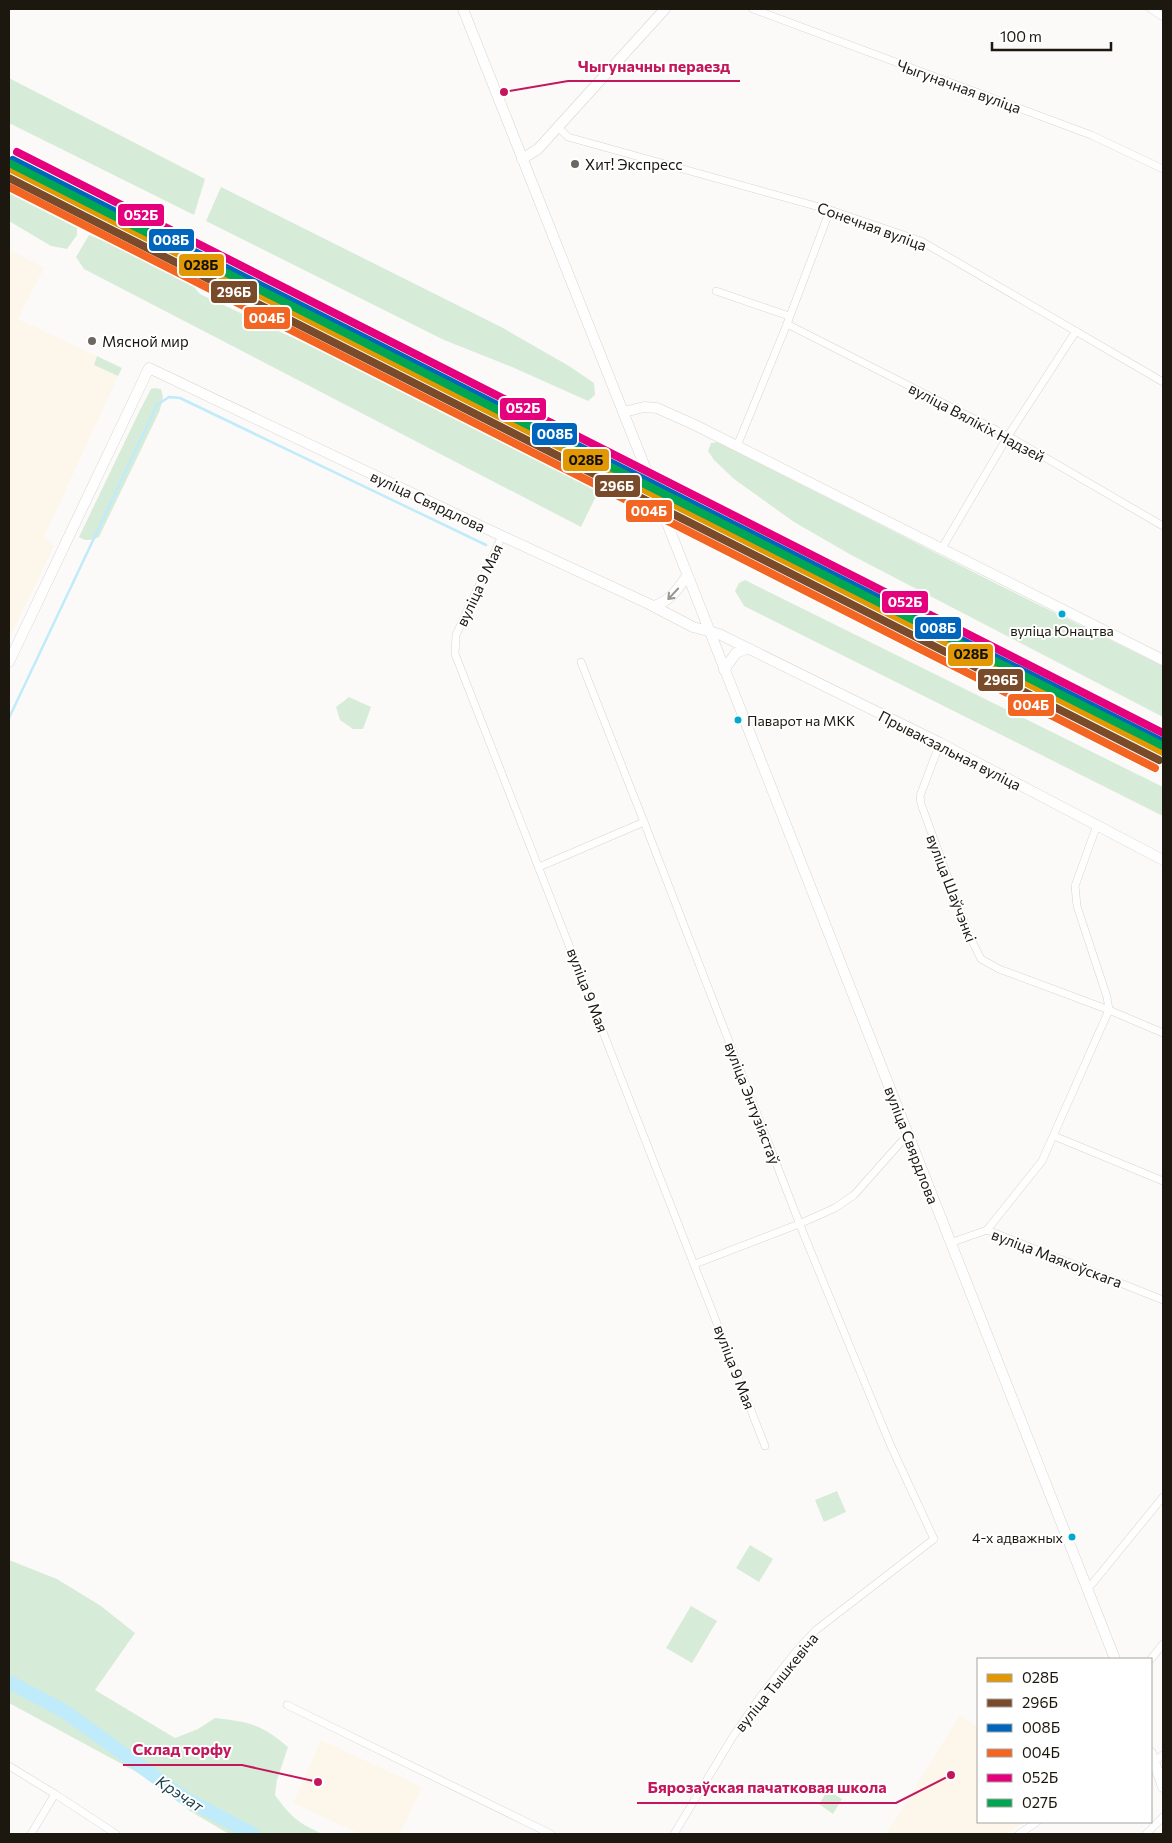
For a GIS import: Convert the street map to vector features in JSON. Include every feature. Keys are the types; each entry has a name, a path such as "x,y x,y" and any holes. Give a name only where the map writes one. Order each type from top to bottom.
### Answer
{"street":[{"name":"вуліца Свярдлова","path":"463,9 624,412 708,630 1115,1658"},
{"path":"522,159 538,149 665,9"},
{"name":"Чыгуначная вуліца","path":"753,9 1091,135 1163,169"},
{"path":"1152,9 1163,17"},
{"name":"Сонечная вуліца","path":"558,127 568,137 830,210 921,241 1163,382"},
{"path":"737,446 787,324 830,210"},
{"path":"716,291 789,316"},
{"name":"вуліца Вялікіх Надзей","path":"787,324 1008,436 1163,526"},
{"path":"942,548 1008,436 1076,331"},
{"name":"вуліца Свярдлова","path":"9,662 149,368 654,606 693,627 708,630"},
{"path":"624,412 644,407 657,408 942,548 1163,660"},
{"name":"вуліца 9 Мая","path":"502,536 456,635 455,654 765,1446"},
{"path":"654,606 666,602 673,596 687,576"},
{"name":"Прывакзальная вуліца","path":"708,630 940,743 1163,860"},
{"path":"724,670 736,653 746,648"},
{"name":"вуліца Энтузіястаў","path":"581,662 800,1224 890,1444 934,1539"},
{"name":"вуліца Шаўчэнкі","path":"940,743 920,796 921,804 969,935 980,959 1000,969 1109,1010 1163,1033"},
{"path":"539,866 644,822"},
{"path":"987,1230 1042,1161 1109,1010 1107,997 1076,906 1075,886 1097,825"},
{"path":"1054,1136 1163,1181"},
{"path":"695,1264 800,1224 836,1208 854,1195 902,1141 910,1138"},
{"name":"вуліца Маякоўскага","path":"950,1243 987,1230 1163,1300"},
{"path":"1086,1587 1092,1584 1163,1498"},
{"name":"вуліца Тышкевіча","path":"674,1834 732,1738 760,1697 799,1648 816,1630 934,1539"},
{"path":"1152,1658 1163,1644"},
{"path":"287,1705 551,1834"},
{"path":"1163,1755 1152,1757 1163,1787"},
{"path":"9,1766 116,1834"},
{"path":"31,1834 55,1794"},
{"path":"1146,1834 1163,1817"},
{"path":"1019,1834 1036,1823"}],"shaded area":[{"path":"9,249 44,268 18,319 97,356 94,365 118,376 44,537 54,546 9,638"},
{"path":"960,1715 977,1726 977,1823 1022,1823 1006,1834 886,1834"},
{"path":"321,1740 422,1787 400,1834 360,1834 293,1803"}],"green space":[{"path":"9,78 205,179 194,215 9,123"},
{"path":"221,187 503,328 569,366 594,383 595,395 588,401 512,367 444,340 206,221"},
{"path":"9,193 77,228 77,235 67,249 51,246 9,221"},
{"path":"89,235 115,245 194,287 200,294 319,350 599,490 581,527 84,269 76,257"},
{"path":"97,356 122,368 118,376 94,365"},
{"path":"151,389 161,389 163,397 160,410 99,537 84,540 79,537 140,410"},
{"path":"718,442 1163,666 1163,717 853,556 794,522 734,479 714,460 708,451 711,443"},
{"path":"745,580 1163,787 1163,816 744,606 735,591 739,583"},
{"path":"349,697 371,707 363,729 353,729 340,720 336,707"},
{"path":"837,1491 846,1512 824,1522 815,1500"},
{"path":"750,1545 773,1559 759,1582 736,1568"},
{"path":"9,1560 57,1579 101,1606 135,1633 95,1690 175,1738 198,1729 215,1718 255,1725 270,1733 288,1747 277,1780 275,1795 296,1819 323,1834 229,1834 190,1811 168,1789 9,1703"},
{"path":"691,1606 717,1621 692,1663 666,1648"},
{"path":"828,1790 842,1799 833,1814 819,1804"}],"waterway":[{"path":"9,718 157,405 169,397 180,398 486,545"},
{"name":"Крэчат","path":"9,1682 64,1711 186,1799 253,1834"}],"transit line":[{"name":"052Б","path":"17,152 1163,733"},
{"name":"008Б","path":"13,160 1163,742"},
{"name":"027Б","path":"9,163 1163,746"},
{"name":"028Б","path":"9,168 1163,752"},
{"name":"296Б","path":"9,178 1159,760"},
{"name":"004Б","path":"9,187 1155,768"}],"place":[{"name":"Чыгуначны пераезд","path":"504,92"},
{"name":"Хит! Экспресс","path":"575,164"},
{"name":"Мясной мир","path":"92,341"},
{"name":"вуліца Юнацтва","path":"1062,614"},
{"name":"Паварот на МКК","path":"738,720"},
{"name":"4-х адважных","path":"1072,1537"},
{"name":"Бярозаўская пачатковая школа","path":"951,1775"},
{"name":"Склад торфу","path":"318,1782"}]}
